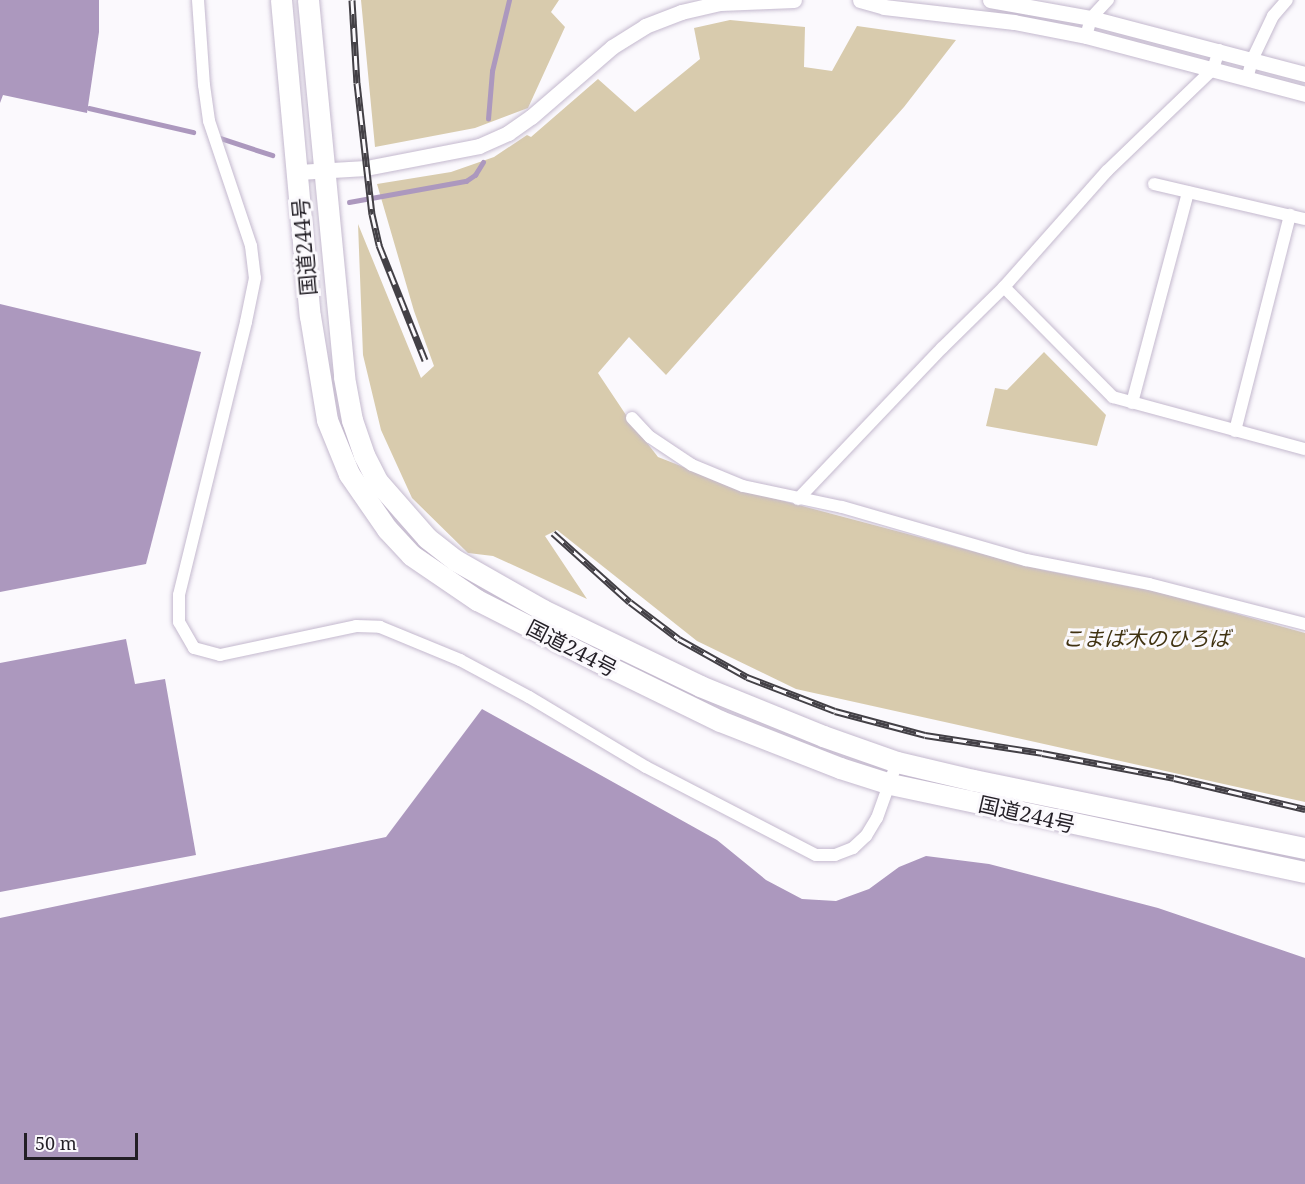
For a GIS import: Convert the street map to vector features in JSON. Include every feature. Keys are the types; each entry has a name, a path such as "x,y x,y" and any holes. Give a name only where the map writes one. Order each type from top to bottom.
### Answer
{"highway":[{"name":"国道244号","path":"281,0 310,316 327,420 349,474 387,530 411,555 477,600 720,721 840,768 890,784 1305,872"},
{"name":"国道244号","path":"308,0 344,377 352,420 364,455 378,482 400,511 427,538 455,560 543,610 700,686 824,736 897,762 1305,848"}],"street":[{"path":"198,0 209,121 251,246 255,278 178,595 179,622 194,648 220,655 356,627 380,627 479,670 646,767 816,855 835,855 853,848 866,836 890,784 897,762"},
{"path":"298,172 366,168 479,146 508,133 531,117 612,47 645,26 681,12 720,3 794,0"},
{"path":"860,0 884,7 1014,21 1086,36 1305,94"},
{"path":"990,0 1091,18 1305,74"},
{"path":"1086,36 1091,18 1108,0"},
{"path":"1247,79 1252,60 1273,16 1287,0"},
{"path":"798,499 942,348 1004,287 1107,171 1213,69 1218,50"},
{"path":"1154,184 1305,219"},
{"path":"1132,404 1188,192"},
{"path":"1235,431 1290,215"},
{"path":"1004,287 1113,396 1132,404 1305,449"},
{"path":"632,418 650,437 692,465 744,486 842,507 1026,560 1149,584 1304,621"}],"green space":[{"path":"361,0 559,0 551,12 565,27 528,108 475,128 375,147"},
{"name":"こまば木のひろば","path":"730,20 805,27 804,67 832,71 857,26 956,40 904,107 666,375 629,337 598,373 630,421 658,457 742,490 1043,570 1158,592 1305,633 1305,802 796,689 697,641 557,530 545,536 587,599 493,556 468,553 412,498 381,430 363,355 358,224 421,378 434,366 414,311 377,184 451,172 494,157 527,135 531,137 598,79 635,112 700,59 694,28"},
{"path":"1044,352 1106,415 1097,446 986,426 995,388 1007,390"}],"shaded area":[{"path":"0,0 99,0 99,32 87,113 3,95 0,103"},
{"path":"0,304 201,352 146,564 0,592"},
{"path":"126,639 135,684 165,679 196,855 0,892 0,663"},
{"path":"482,709 717,840 766,880 802,899 836,901 869,889 899,867 926,856 989,864 1158,908 1305,958 1305,1184 0,1184 0,918 386,837"}],"waterway":[{"path":"488,119 492,71 509,0"},
{"path":"89,108 193,132"},
{"path":"220,138 272,155"},
{"path":"349,202 466,181 475,175 483,162"}],"railway":[{"path":"352,0 357,83 372,214 379,245 425,360"},
{"path":"553,533 630,602 679,639 747,677 835,711 925,735 1042,753 1174,778 1305,809"}]}
